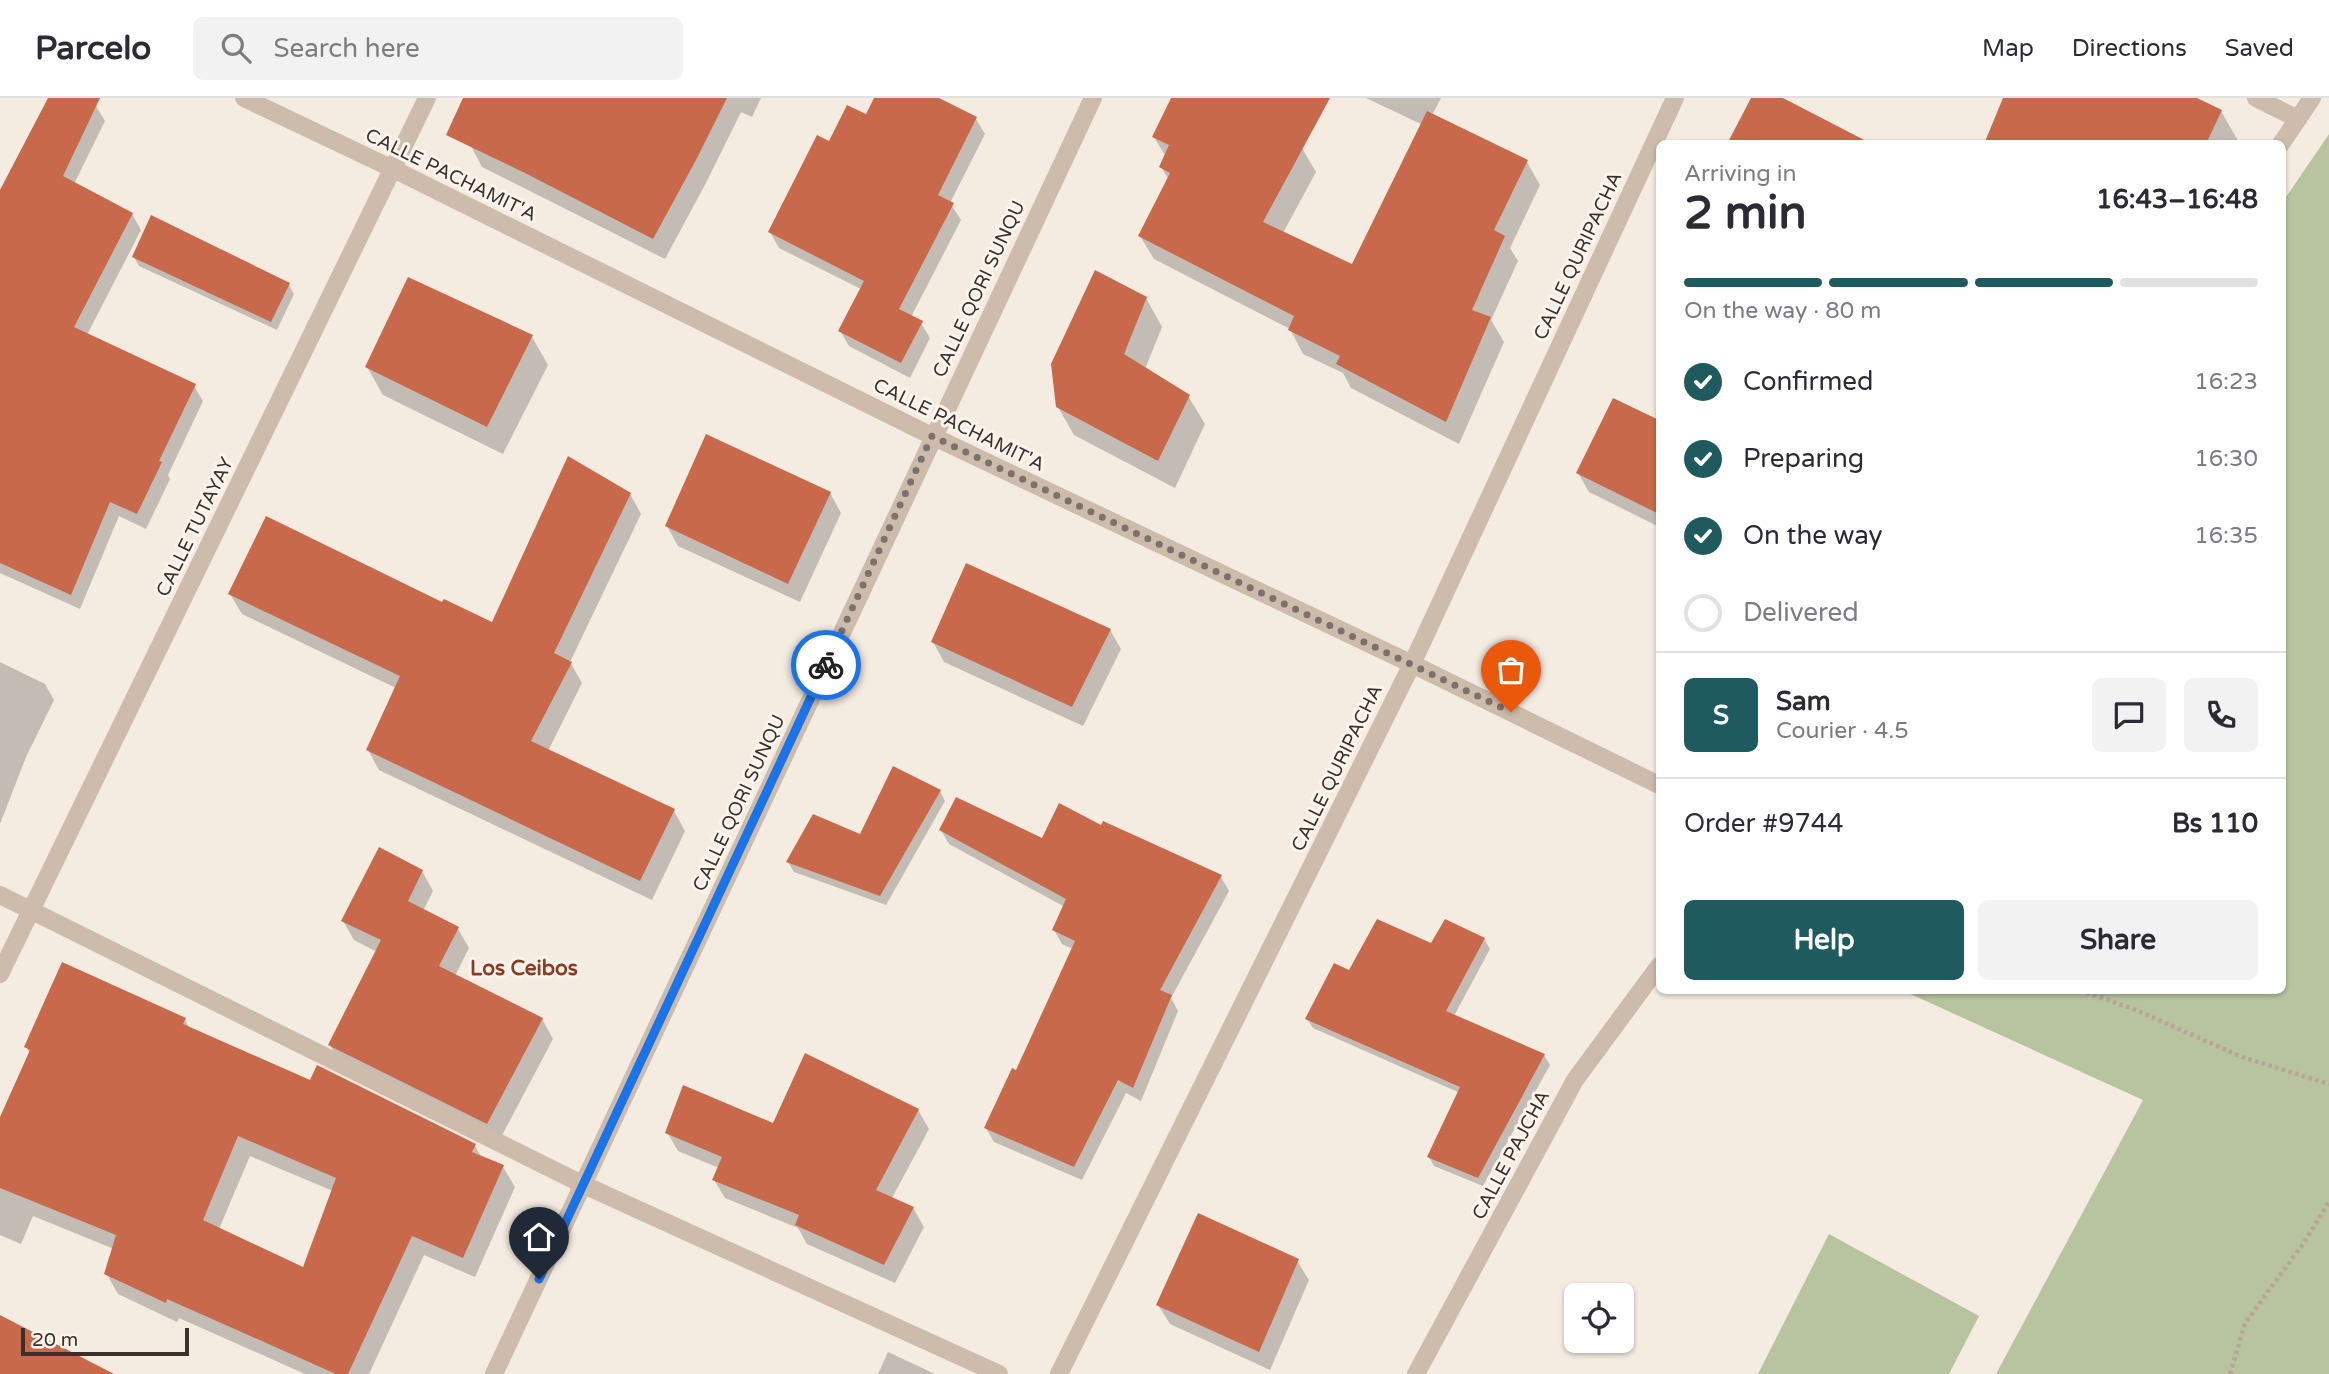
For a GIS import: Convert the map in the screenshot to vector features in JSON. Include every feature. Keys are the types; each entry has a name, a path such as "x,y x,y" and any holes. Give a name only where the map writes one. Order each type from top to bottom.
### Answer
{"street":[{"name":"CALLE PACHAMIT'A","path":"244,98 932,436 1412,664 1656,784"},
{"name":"CALLE TUTAYAY","path":"0,974 427,98"},
{"name":"CALLE QORI SUNQU","path":"494,1374 932,436 1093,98"},
{"name":"CALLE QURIPACHA","path":"1059,1374 1412,664 1675,98"},
{"path":"2256,98 2298,118"},
{"path":"2284,140 2312,98"},
{"path":"0,895 584,1185 999,1374"},
{"name":"CALLE PAJCHA","path":"1416,1374 1575,1080 1656,970"}],"path":[{"path":"2091,994 2136,1010 2242,1057 2329,1084"},
{"path":"2230,1374 2245,1323 2303,1244 2329,1202"}],"green space":[{"path":"2329,134 2329,1374 1996,1374 2143,1100 1911,994 2286,994 2286,197"},
{"path":"1829,1234 1979,1316 1949,1374 1758,1374"}],"building":[{"path":"48,98 100,98 63,176 133,213 74,327 196,384 137,514 110,502 71,595 0,563 0,190"},
{"path":"463,98 727,98 653,239 446,135"},
{"path":"874,98 939,98 977,117 938,195 954,203 899,309 923,321 901,363 838,331 864,281 768,232 817,135 829,141 847,105 866,114"},
{"path":"1171,98 1330,98 1263,222 1352,264 1427,111 1528,160 1494,230 1505,236 1472,310 1491,317 1446,422 1336,364 1340,356 1288,330 1294,316 1138,236 1170,173 1159,167 1169,145 1152,137"},
{"path":"1751,98 1783,98 1864,140 1729,140"},
{"path":"2003,98 2197,98 2222,110 2208,140 1986,140"},
{"path":"151,215 290,283 271,322 132,257"},
{"path":"1095,270 1147,297 1124,354 1190,395 1158,461 1056,407 1051,364"},
{"path":"408,277 533,335 487,427 365,367"},
{"path":"1613,398 1656,419 1656,513 1576,473"},
{"path":"706,434 831,492 788,584 665,526"},
{"path":"568,456 631,493 554,653 572,662 531,741 675,809 640,881 366,750 400,676 228,594 266,516 442,602 444,599 492,622"},
{"path":"966,563 1111,629 1072,707 931,642"},
{"path":"893,766 941,790 880,896 786,862 813,814 860,834"},
{"path":"956,797 1042,838 1059,803 1101,825 1103,821 1222,875 1160,990 1172,995 1133,1088 1118,1080 1074,1167 984,1128 1012,1068 1016,1070 1075,941 1052,930 1066,899 939,830"},
{"path":"379,847 423,870 408,901 459,927 439,966 543,1018 487,1124 328,1045 381,940 341,921"},
{"path":"1377,919 1431,943 1445,919 1485,938 1446,1011 1545,1054 1478,1178 1427,1157 1460,1087 1305,1019 1334,963 1349,970"},
{"path":"62,962 186,1018 183,1024 310,1080 317,1065 476,1144 472,1152 504,1165 463,1258 412,1236 348,1374 336,1374 104,1274 116,1235 0,1188 0,1117 30,1050 24,1047","holes":["238,1136 336,1178 303,1267 203,1220"]},
{"path":"805,1053 919,1109 876,1190 914,1207 884,1265 795,1225 799,1215 712,1180 722,1157 665,1133 683,1085 773,1123"},
{"path":"1198,1213 1299,1259 1259,1352 1156,1305"},
{"path":"0,1315 114,1374 0,1374"}],"way so far":[{"path":"826,665 932,436 1511,712"}],"district":[{"name":"Los Ceibos","path":"524,968"}],"route":[{"path":"539,1279 826,665"}]}
